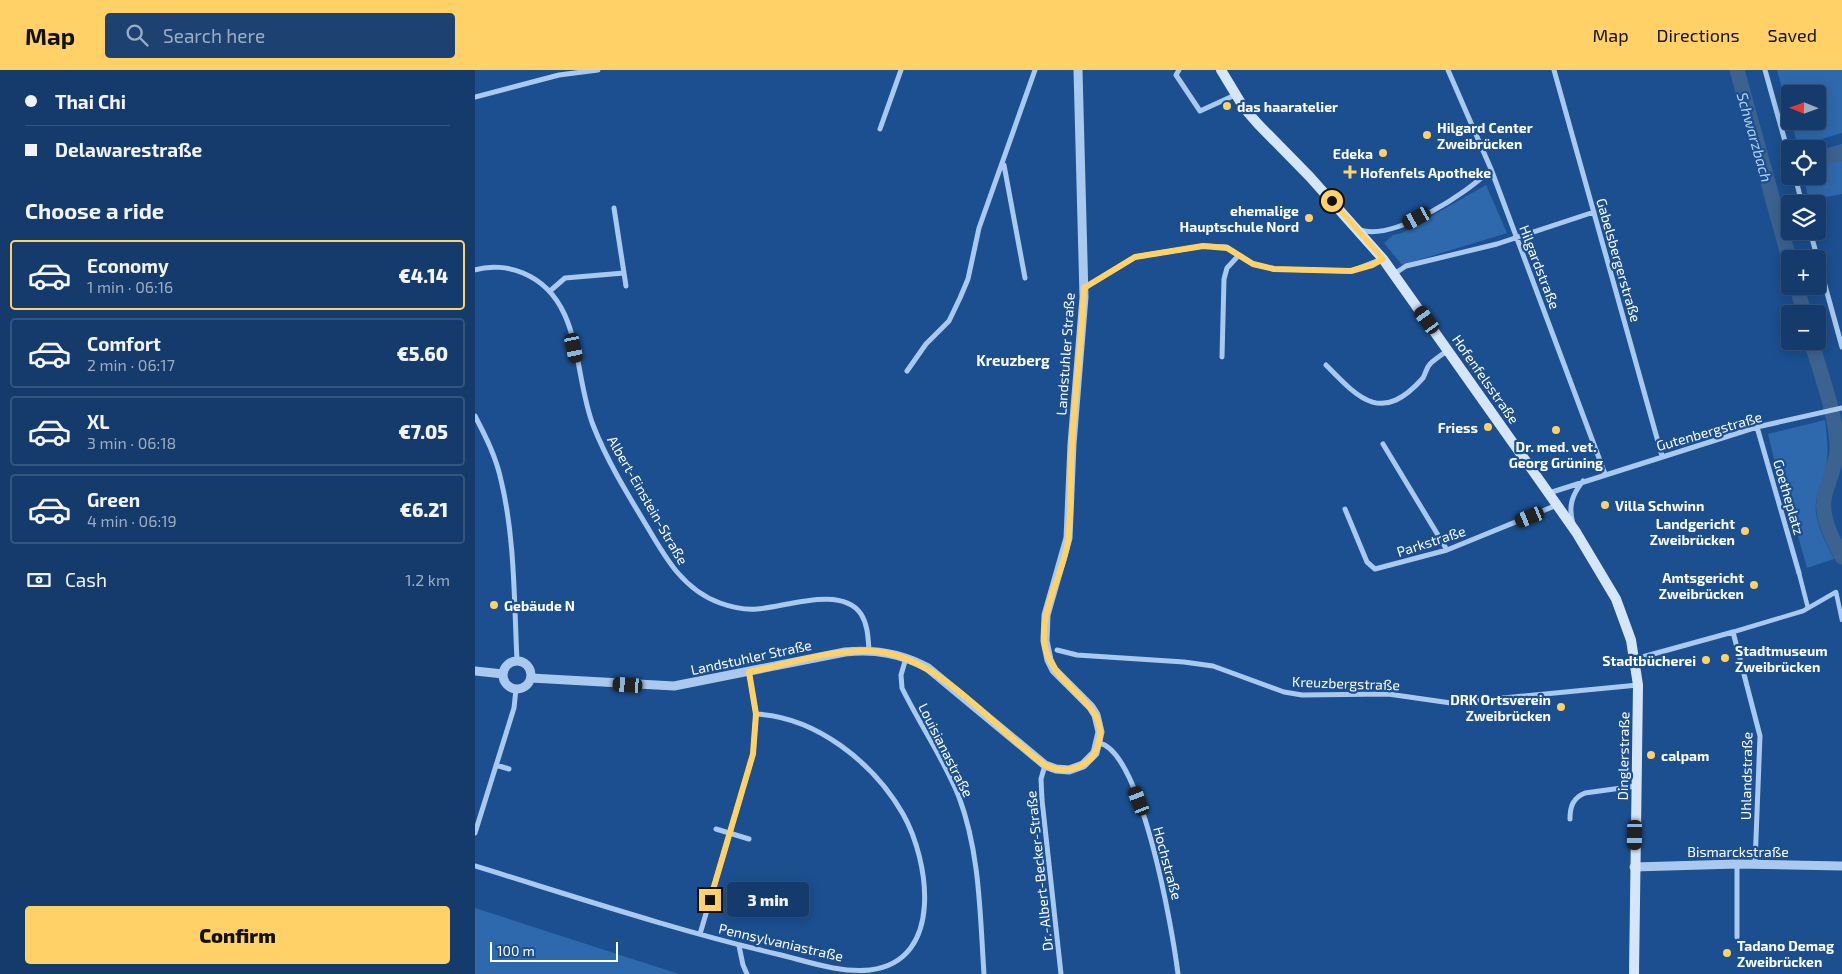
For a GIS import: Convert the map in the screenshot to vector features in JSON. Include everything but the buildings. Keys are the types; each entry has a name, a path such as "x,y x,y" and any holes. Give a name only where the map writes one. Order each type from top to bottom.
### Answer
{"main road":[{"name":"Hofenfelsstraße","path":"1221,70 1235,95 1258,124 1310,177 1383,259 1549,493 1576,532 1616,599 1631,640 1635,659"},
{"name":"Dinglerstraße","path":"1634,974 1638,685 1635,659"}],"street":[{"path":"475,97 559,75 598,70"},
{"path":"880,129 901,70"},
{"path":"907,371 926,344 949,321 961,298 968,279 979,228 1035,70"},
{"name":"Landstuhler Straße","path":"1078,70 1084,288 1072,444 1068,538 1046,615 1045,641 1049,660 1054,670 1096,715 1100,732 1099,743"},
{"path":"1179,70 1176,75 1200,111 1235,95"},
{"name":"Hilgardstraße","path":"1448,70 1491,169 1605,474"},
{"name":"Gabelsbergerstraße","path":"1555,70 1662,456"},
{"path":"1765,70 1785,140"},
{"path":"1003,162 1025,278"},
{"path":"1357,229 1380,232 1402,227 1479,182 1491,169"},
{"path":"614,208 625,286"},
{"path":"1394,274 1406,266 1517,238 1593,212"},
{"path":"1812,240 1842,347"},
{"path":"1084,288 1096,282 1124,262 1146,254 1214,246 1227,248 1253,264 1269,268 1338,272 1362,268 1383,259"},
{"path":"1222,357 1222,289 1227,268 1239,255"},
{"name":"Albert-Einstein-Straße","path":"475,270 489,268 516,270 535,279 550,291 566,313 586,402 601,444 660,549 677,574 705,596 737,608 769,608 825,599 846,602 856,608 863,618 868,634 869,650"},
{"path":"550,291 565,278 624,273"},
{"path":"1326,365 1363,400 1380,403 1390,402 1405,396 1424,376 1431,363 1448,350"},
{"name":"Gutenbergstraße","path":"1549,493 1662,456 1757,428 1842,408"},
{"path":"475,416 489,444 501,480 509,542 517,660"},
{"name":"Goetheplatz","path":"1757,428 1799,573"},
{"path":"1383,444 1447,550"},
{"path":"1576,532 1571,503 1574,494 1584,481"},
{"name":"Parkstraße","path":"1345,509 1367,562 1375,569 1447,550 1557,505"},
{"path":"1799,573 1808,608"},
{"path":"1635,659 1775,620 1808,608 1836,592 1842,620"},
{"name":"Uhlandstraße","path":"1733,632 1760,736 1755,864"},
{"name":"Landstuhler Straße","path":"531,678 662,686 688,684 839,653 869,650 907,658 939,677 1045,765"},
{"name":"Kreuzbergstraße","path":"1057,650 1095,657 1213,666 1284,692 1302,694 1388,694 1451,703 1638,685"},
{"name":"Louisianastraße","path":"907,658 901,674 903,688 951,779 965,815 975,863 984,974"},
{"path":"517,660 528,666 531,678 525,686 516,689 506,684 503,674 509,663 517,660"},
{"path":"475,671 503,674"},
{"path":"700,934 753,754 756,714 749,672"},
{"path":"475,833 514,708 516,689"},
{"name":"Pennsylvaniastraße","path":"475,866 739,946 852,970 871,970 891,964 904,956 919,935 924,905 921,872 911,831 903,814 876,776 847,751 808,726 781,717 756,714"},
{"path":"1045,765 1061,770 1078,768 1090,760 1099,743"},
{"name":"Hochstraße","path":"1099,743 1109,745 1117,754 1139,801 1161,877 1178,974"},
{"path":"496,765 509,769"},
{"name":"Dr.-Albert-Becker-Straße","path":"1045,765 1041,779 1042,800 1061,974"},
{"path":"1570,819 1571,805 1579,796 1636,786"},
{"path":"716,829 749,839"},
{"path":"1737,864 1737,937"},
{"name":"Bismarckstraße","path":"1635,867 1737,864 1842,866"},
{"path":"739,946 747,974"}],"shaded area":[{"path":"1777,70 1842,70 1842,133 1818,140 1796,140 1794,130 1826,130 1826,85 1781,85"},
{"path":"1842,144 1842,194 1826,197 1826,195 1808,195 1805,185 1826,185 1826,149"},
{"path":"1486,185 1507,233 1402,265 1384,243 1393,235 1402,233"},
{"path":"1825,420 1827,461 1816,500 1816,512 1821,530 1834,559 1807,568 1798,536 1803,534 1782,462 1775,463 1768,434"},
{"path":"475,908 679,974 475,974"}],"waterway":[{"name":"Schwarzbach","path":"1737,70 1787,250"},
{"path":"1826,157 1842,153"},
{"name":"Schwarzbach","path":"1799,295 1802,305"},
{"name":"Schwarzbach","path":"1814,350 1828,396 1837,438 1834,466 1824,500 1825,517 1842,557"}],"place":[{"name":"das haaratelier","path":"1227,106"},
{"name":"Hilgard Center Zweibrücken","path":"1427,135"},
{"name":"Edeka","path":"1383,153"},
{"name":"Hofenfels Apotheke","path":"1350,172"},
{"name":"ehemalige Hauptschule Nord","path":"1309,218"},
{"name":"Friess","path":"1488,427"},
{"name":"Dr. med. vet. Georg Grüning","path":"1556,430"},
{"name":"Villa Schwinn","path":"1605,505"},
{"name":"Landgericht Zweibrücken","path":"1745,531"},
{"name":"Amtsgericht Zweibrücken","path":"1754,585"},
{"name":"Gebäude N","path":"494,605"},
{"name":"Stadtmuseum Zweibrücken","path":"1725,658"},
{"name":"Stadtbücherei","path":"1706,660"},
{"name":"DRK Ortsverein Zweibrücken","path":"1561,707"},
{"name":"calpam","path":"1651,755"},
{"name":"Tadano Demag Zweibrücken","path":"1727,953"}],"district":[{"name":"Kreuzberg","path":"1013,360"}],"route":[{"path":"710,900 753,754 756,714 749,672 856,651 869,650 899,655 928,668 1035,758 1050,768 1069,770 1078,768 1090,760 1099,743 1100,732 1096,715 1085,701 1054,670 1046,650 1044,628 1068,538 1072,444 1084,288 1135,257 1203,246 1221,246 1253,264 1263,268 1274,269 1351,271 1372,265 1383,259 1332,201"}]}
